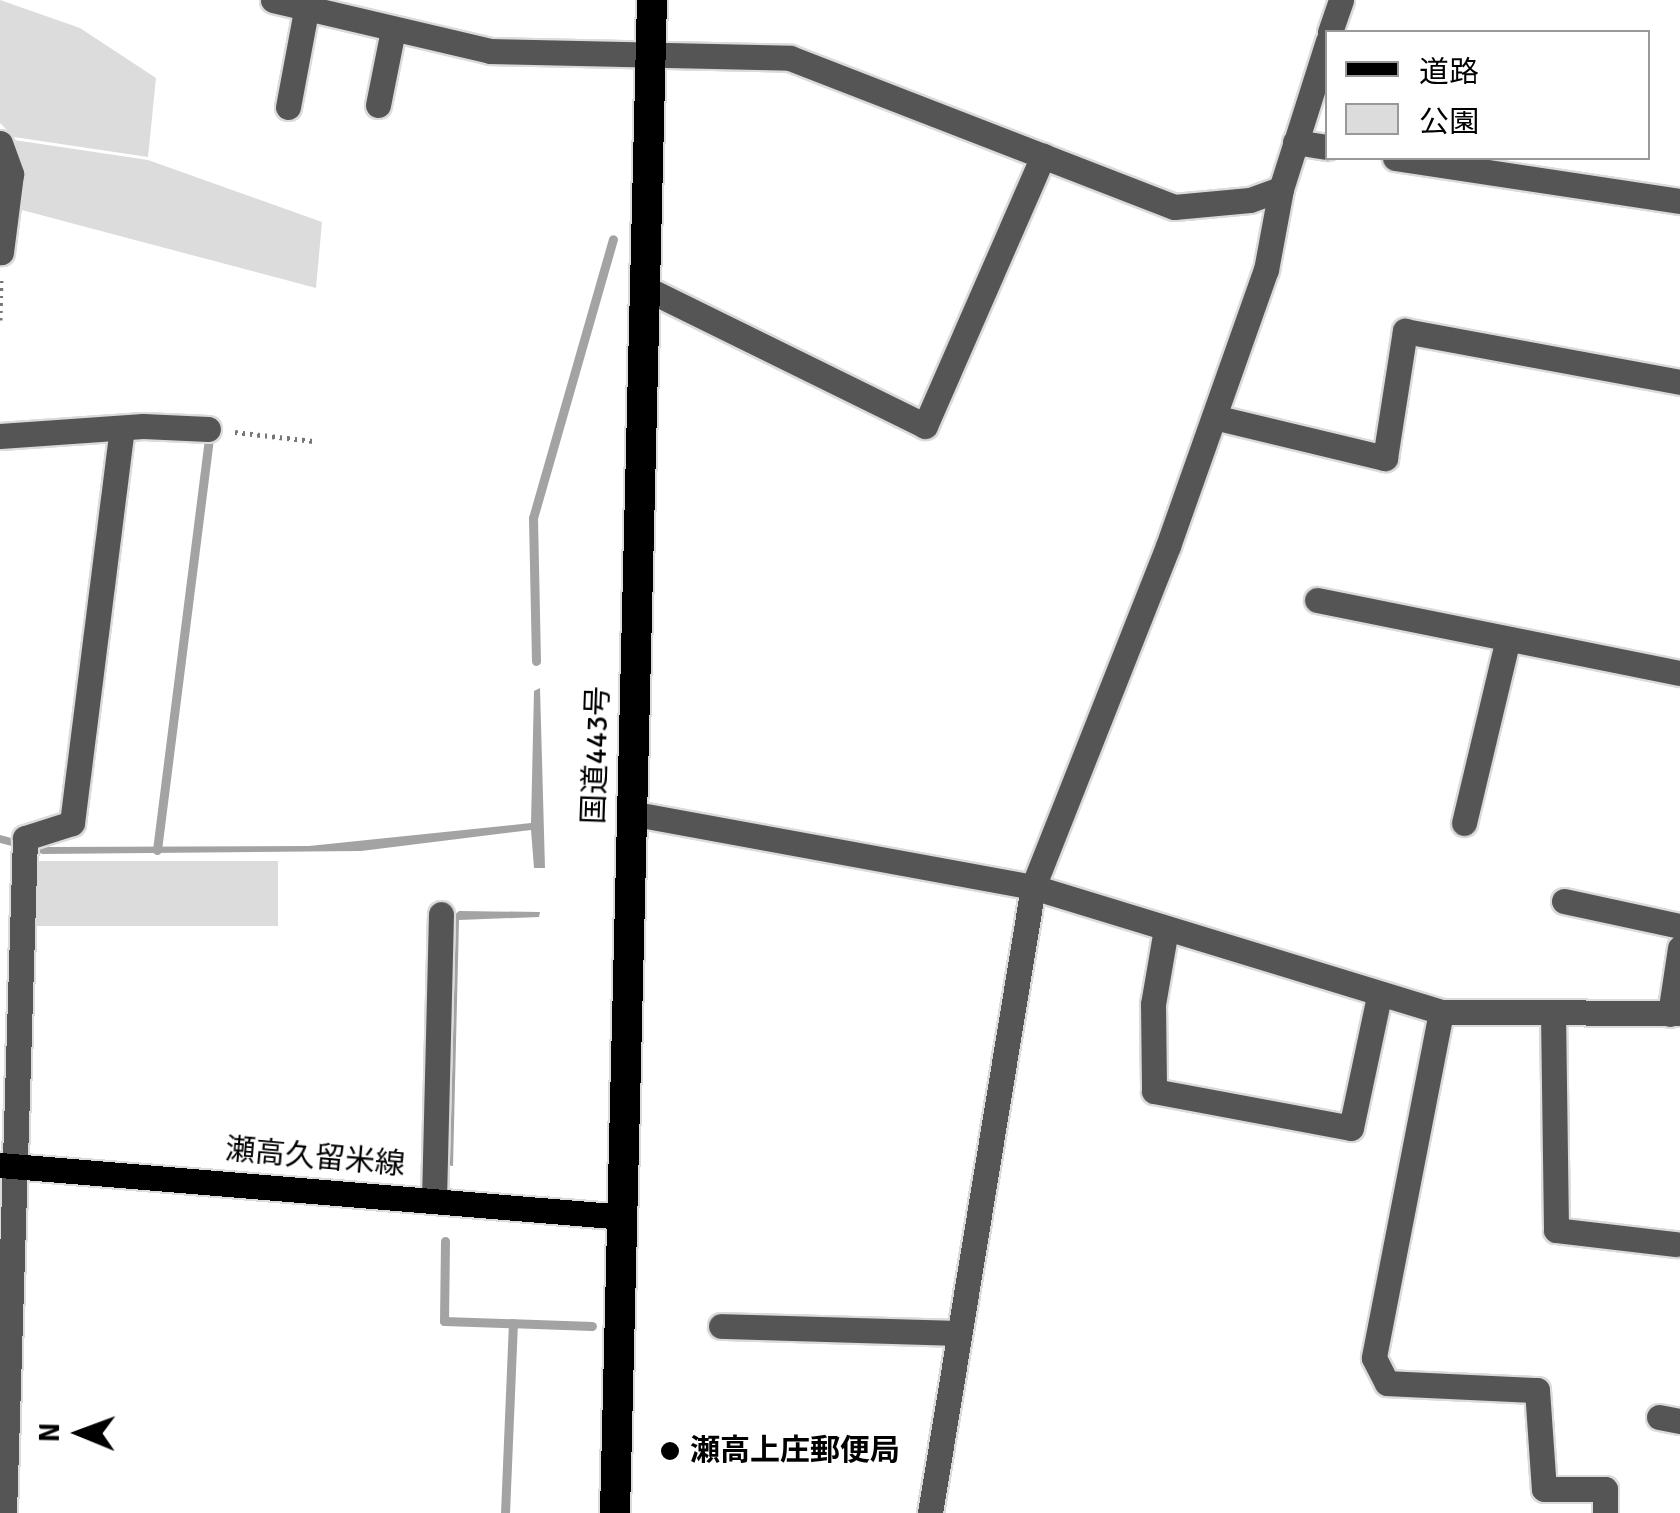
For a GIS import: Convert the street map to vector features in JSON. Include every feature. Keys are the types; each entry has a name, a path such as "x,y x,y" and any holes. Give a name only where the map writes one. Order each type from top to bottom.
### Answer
{"highway":[{"name":"国道443号","path":"615,1513 652,0"}],"main road":[{"name":"瀬高久留米線","path":"7,1165 624,1216"}],"street":[{"path":"273,0 306,11 490,50 651,51 790,58 1174,207 1250,200 1281,189"},
{"path":"1331,30 1341,0"},
{"path":"288,107 306,11"},
{"path":"378,105 393,30"},
{"path":"930,1513 955,1332 1033,886 1214,417 1266,270 1281,189 1325,50"},
{"path":"1294,142 1325,147"},
{"path":"0,144 11,174 2,240"},
{"path":"645,288 925,426 1043,156"},
{"path":"1409,160 1680,201"},
{"path":"1214,417 1385,458 1405,331 1680,382"},
{"path":"0,436 122,428 208,429"},
{"path":"4,1513 7,1165 25,838 72,822 122,428"},
{"path":"1317,600 1680,673"},
{"path":"1464,823 1508,639"},
{"path":"630,813 1033,886 1379,996 1441,1012 1675,1014 1680,948"},
{"path":"1564,902 1680,926"},
{"path":"434,1200 441,914"},
{"path":"1166,928 1152,1004 1154,1091 1350,1128 1379,996"},
{"path":"1441,1012 1374,1358 1387,1383 1537,1390 1544,1489 1605,1488 1604,1513"},
{"path":"1553,1013 1556,1230 1676,1244"},
{"path":"721,1326 955,1332"}],"path":[{"path":"0,320 2,240"},
{"path":"208,429 313,442"}],"green space":[{"path":"0,0 80,28 156,78 148,157 14,137 0,123"},
{"path":"14,140 148,160 322,222 316,288 18,209 22,182"},
{"path":"36,861 278,861 278,926 36,926"}],"shaded area":[{"path":"540,688 545,868 534,868 531,830 361,851 43,854 0,843 0,835 46,847 309,846 531,823 534,691"},
{"path":"459,911 540,912 539,917 459,920 453,1166 446,1165 453,916"}],"waterway":[{"path":"536,661 533,518 613,239"},
{"path":"157,850 209,440"},
{"path":"445,1241 444,1321 592,1326"},
{"path":"505,1513 513,1323"}],"place":[{"name":"瀬高上庄郵便局","path":"670,1451"}]}
